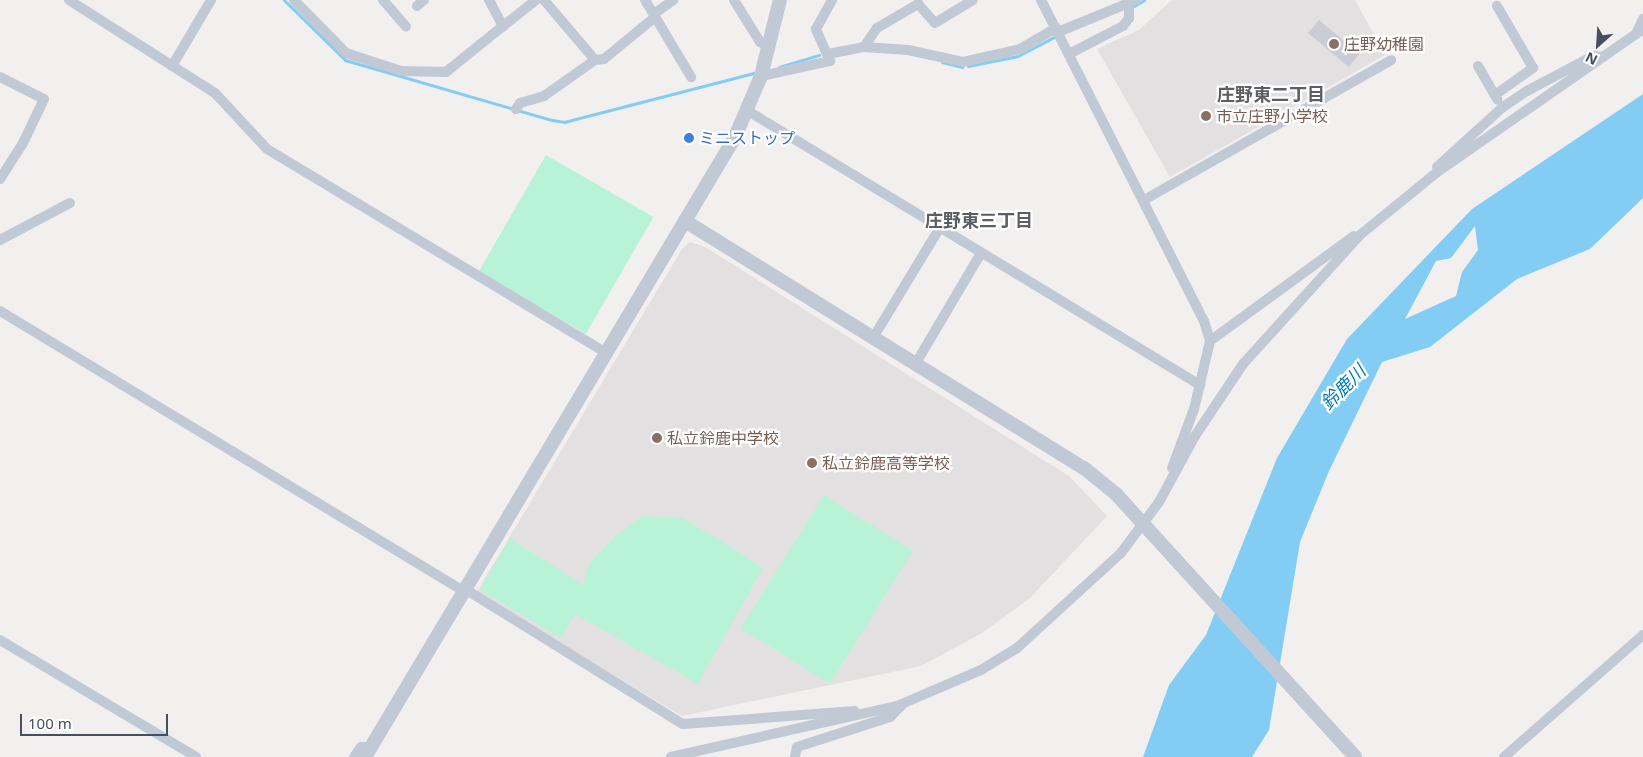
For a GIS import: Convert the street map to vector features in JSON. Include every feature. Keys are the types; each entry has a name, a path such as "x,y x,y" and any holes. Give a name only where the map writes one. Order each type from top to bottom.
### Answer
{"street":[{"path":"69,0 215,93 277,155 606,353"},
{"path":"172,66 211,0"},
{"path":"294,0 346,53 401,71 446,72 536,0"},
{"path":"383,0 406,26"},
{"path":"489,0 504,26"},
{"path":"544,0 595,60"},
{"path":"645,0 691,77"},
{"path":"518,106 544,96 595,60 604,59 673,0"},
{"path":"734,0 760,42 768,46"},
{"path":"354,757 361,747 367,752 686,221 748,111 761,76 780,0"},
{"path":"829,57 816,29 832,0"},
{"path":"864,47 877,28 918,4 935,23 973,0"},
{"path":"1041,0 1144,200 1210,341 1200,386 1160,502"},
{"path":"761,76 864,47 923,52 963,62 1020,49 1058,32 1132,5"},
{"path":"1069,54 1124,26 1132,5"},
{"path":"1495,95 1533,68 1497,6"},
{"path":"671,757 869,714 904,704 981,670 1017,648 1099,575 1144,526 1160,502 1194,436 1244,364 1360,235 1436,173 1639,32 1643,19"},
{"path":"1436,173 1438,164 1503,107 1593,56 1603,57"},
{"path":"1144,200 1390,60"},
{"path":"1478,66 1503,107"},
{"path":"0,77 44,98 23,143 0,179"},
{"path":"748,111 1200,386"},
{"path":"0,240 70,204"},
{"path":"686,221 1084,468 1116,494 1355,757"},
{"path":"873,338 940,229"},
{"path":"1210,341 1352,236 1360,235"},
{"path":"916,364 982,254"},
{"path":"0,311 464,589 683,724 866,710 869,714"},
{"path":"1504,757 1643,635"},
{"path":"0,640 196,757"},
{"path":"795,757 796,747 890,717 904,704"}],"shaded area":[{"name":"市立庄野小学校","path":"1172,0 1355,0 1385,55 1170,177 1097,49 1139,30"},
{"path":"690,242 705,247 1069,476 1107,516 1030,598 982,633 921,666 682,716 476,593 682,249"}],"green space":[{"path":"546,155 653,217 586,334 478,272"},
{"path":"824,495 913,551 830,684 741,628"},
{"path":"643,516 684,518 763,568 698,684 575,614 561,638 480,590 510,538 583,585 589,564 615,536"}],"water":[{"name":"鈴鹿川","path":"1643,94 1643,198 1590,249 1517,279 1430,347 1382,362 1329,471 1300,542 1269,730 1252,757 1143,757 1169,685 1206,635 1277,458 1347,339 1472,209","holes":["1475,226 1478,250 1462,272 1456,296 1405,319 1436,261 1451,258"]}],"building":[{"name":"庄野幼稚園","path":"1319,20 1360,54 1349,67 1308,33"}],"waterway":[{"path":"284,0 345,60 564,122 758,72"},
{"path":"1132,7 1144,0"},
{"path":"968,66 1018,56 1056,36"},
{"path":"779,67 819,55"},
{"path":"942,62 962,67"}],"place":[{"name":"庄野幼稚園","path":"1334,44"},
{"name":"市立庄野小学校","path":"1206,116"},
{"name":"ミニストップ","path":"689,138"},
{"name":"私立鈴鹿中学校","path":"657,438"},
{"name":"私立鈴鹿高等学校","path":"812,463"}],"district":[{"name":"庄野東二丁目","path":"1271,94"},
{"name":"庄野東三丁目","path":"979,220"}]}
